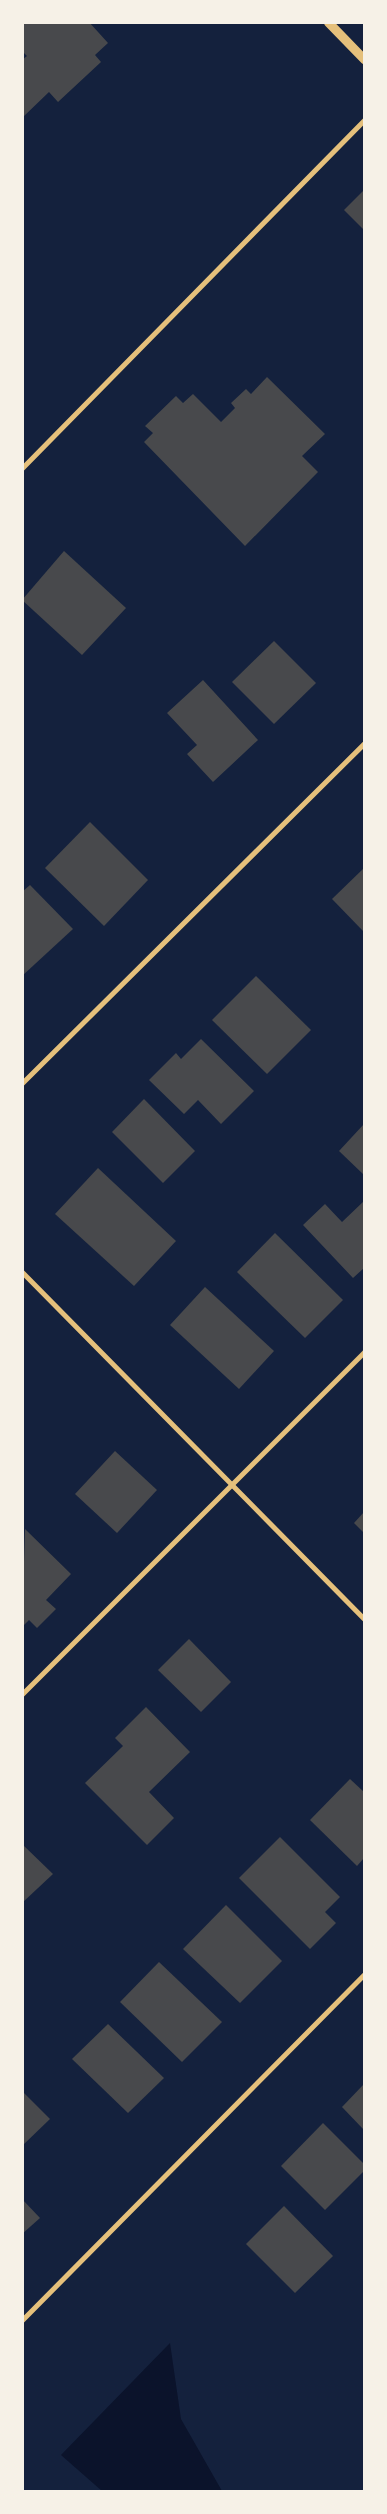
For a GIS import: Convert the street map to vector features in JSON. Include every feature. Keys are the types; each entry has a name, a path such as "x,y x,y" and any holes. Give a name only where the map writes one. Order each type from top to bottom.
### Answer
{"street":[{"path":"328,22 364,59"},
{"path":"22,468 364,120"},
{"path":"22,1082 364,743"},
{"path":"22,1272 364,1619"},
{"path":"22,1694 364,1352"},
{"path":"22,2320 364,1974"}],"water":[{"path":"170,2343 181,2419 222,2491 102,2491 61,2455"}],"building":[{"path":"22,22 89,22 108,43 95,55 101,62 58,102 49,92 22,118 22,60 27,56 22,51"},
{"path":"364,190 364,230 344,210"},
{"path":"267,377 325,434 302,456 318,472 245,546 144,442 153,433 145,426 176,396 183,403 193,394 221,422 235,408 231,403 246,389 251,394"},
{"path":"64,551 126,608 82,655 22,600"},
{"path":"274,641 316,683 274,724 232,682"},
{"path":"203,680 258,740 213,782 187,754 197,745 167,713"},
{"path":"90,822 148,880 104,926 45,868"},
{"path":"364,868 364,932 332,899"},
{"path":"30,885 73,929 22,976 22,892"},
{"path":"256,976 311,1030 267,1074 212,1020"},
{"path":"201,1039 254,1091 221,1124 198,1100 184,1114 149,1080 176,1053 181,1059"},
{"path":"144,1099 195,1151 163,1183 112,1132"},
{"path":"364,1124 364,1175 339,1151"},
{"path":"98,1168 176,1241 134,1286 55,1214"},
{"path":"364,1201 364,1268 353,1278 303,1225 325,1204 342,1222"},
{"path":"275,1233 343,1300 305,1338 237,1272"},
{"path":"205,1287 274,1351 239,1389 170,1325"},
{"path":"115,1451 157,1490 117,1533 75,1494"},
{"path":"364,1512 364,1533 354,1523"},
{"path":"25,1529 71,1574 46,1600 56,1609 37,1628 29,1620 22,1627"},
{"path":"189,1639 231,1682 201,1712 158,1670"},
{"path":"146,1707 190,1752 149,1792 174,1818 147,1845 85,1783 123,1746 115,1738"},
{"path":"350,1779 364,1792 364,1858 357,1866 310,1820"},
{"path":"280,1837 340,1897 325,1912 336,1923 310,1949 239,1878"},
{"path":"22,1844 53,1874 22,1903"},
{"path":"226,1905 282,1961 240,2003 183,1949"},
{"path":"159,1962 222,2022 182,2062 120,2002"},
{"path":"108,2024 164,2078 128,2113 72,2059"},
{"path":"364,2084 364,2130 342,2107"},
{"path":"22,2091 50,2119 22,2146"},
{"path":"323,2123 364,2164 364,2171 325,2210 281,2166"},
{"path":"22,2199 40,2218 22,2234"},
{"path":"284,2206 333,2256 295,2293 246,2244"}]}
